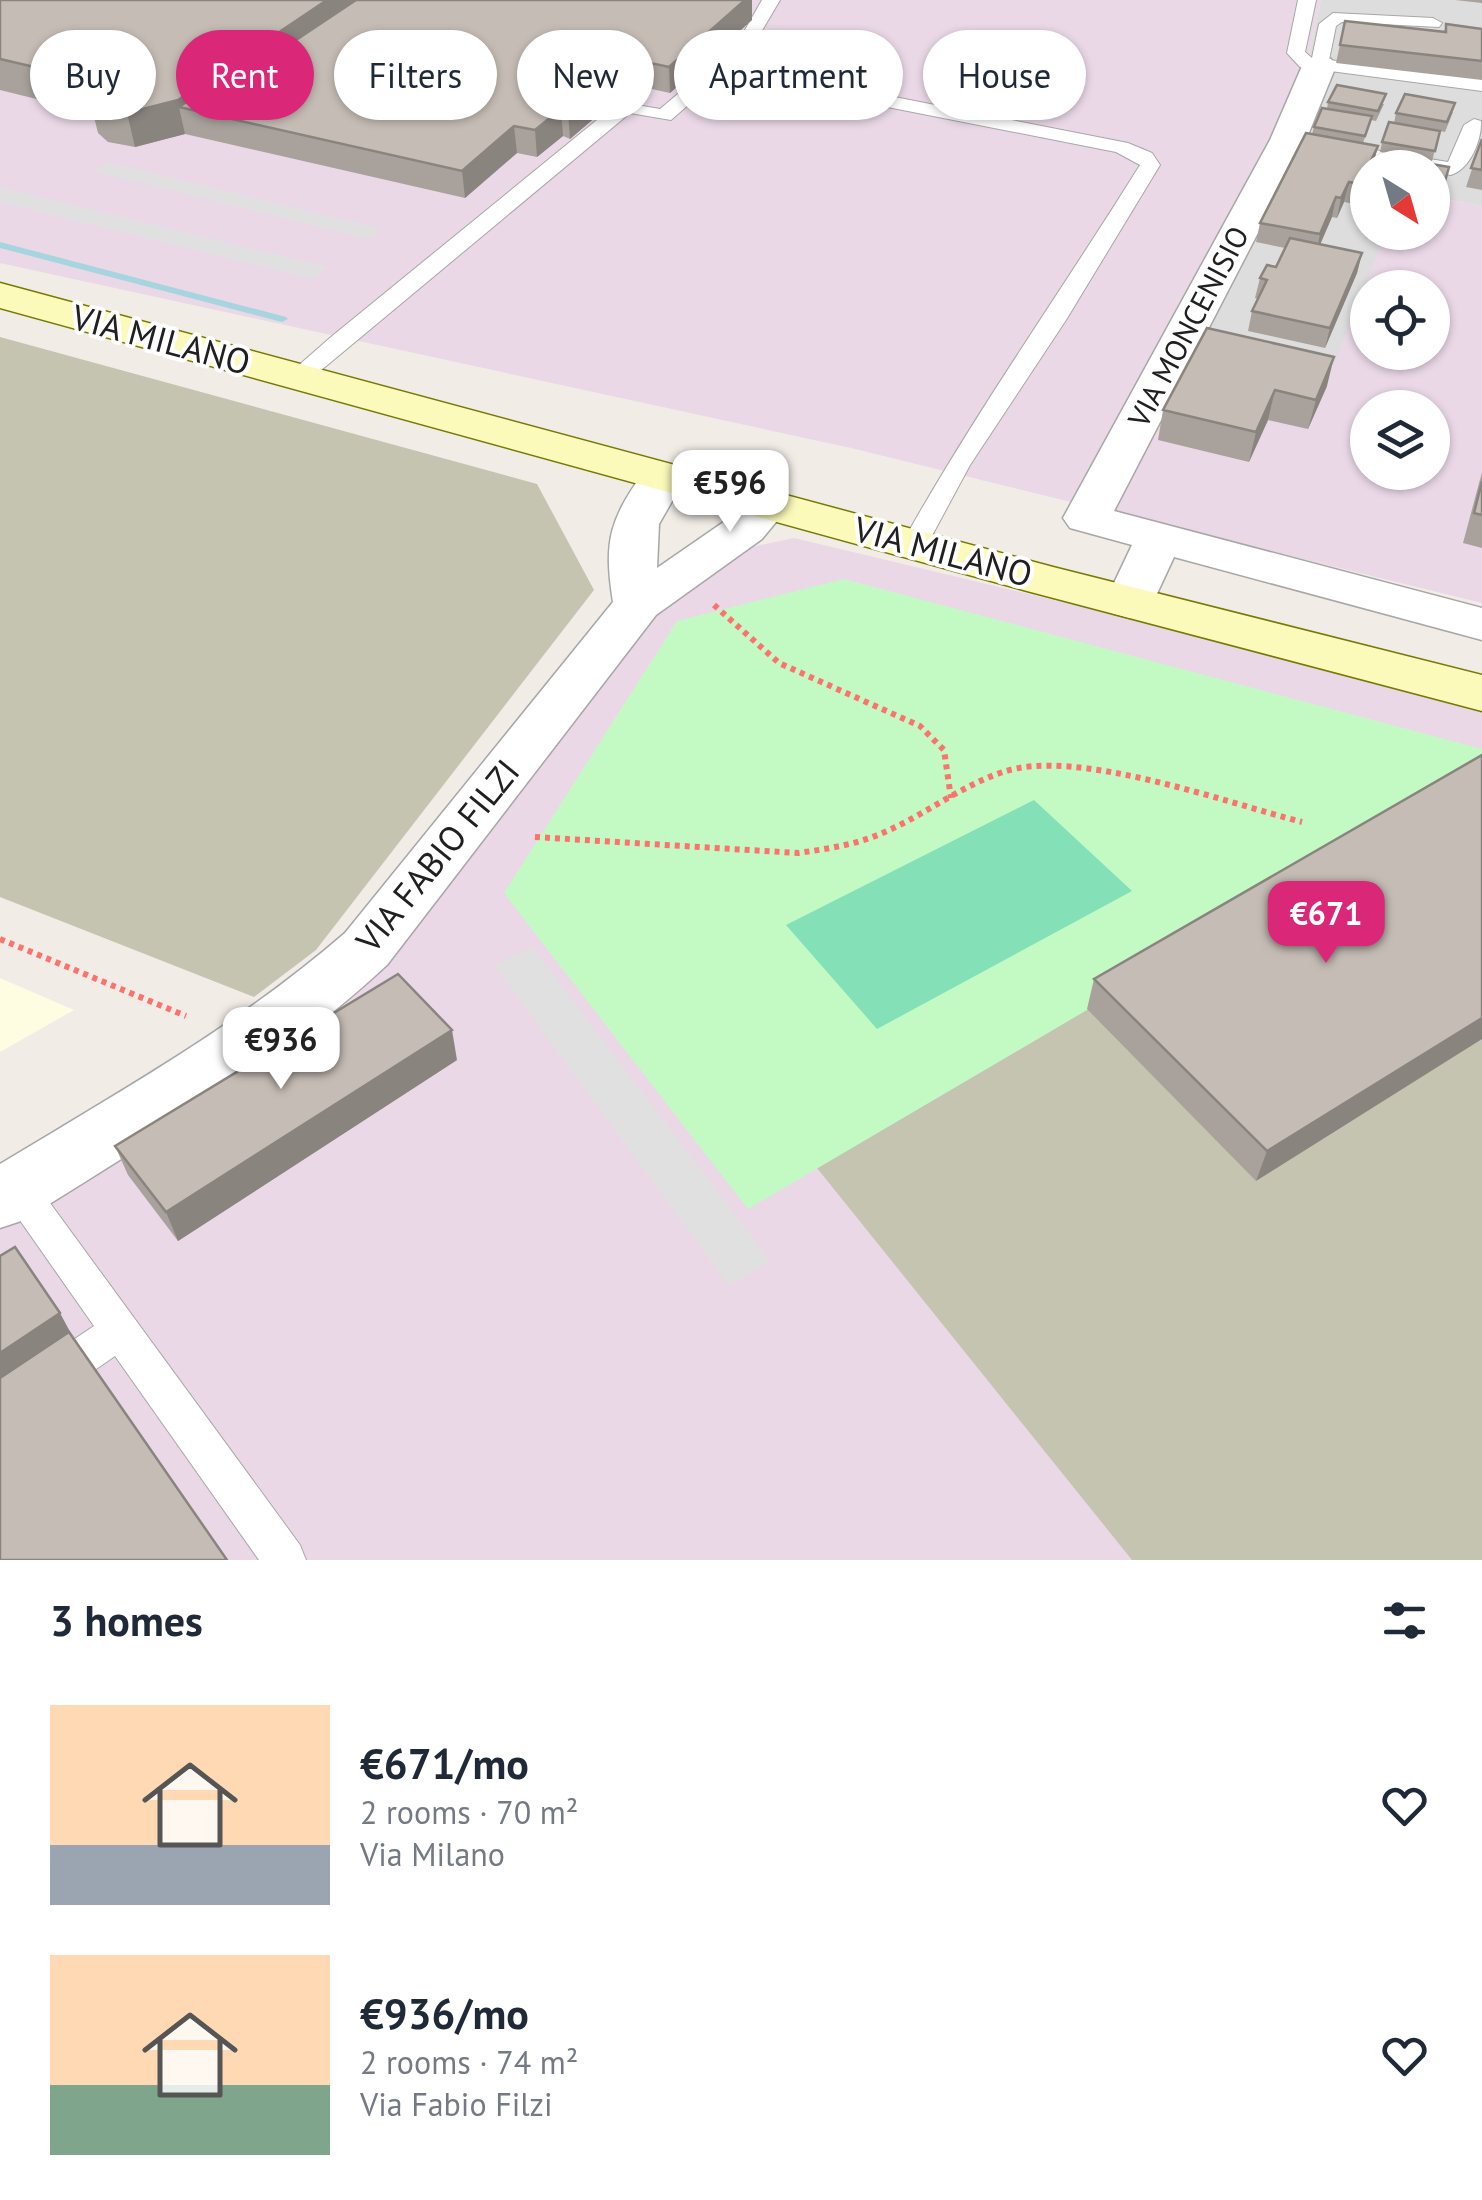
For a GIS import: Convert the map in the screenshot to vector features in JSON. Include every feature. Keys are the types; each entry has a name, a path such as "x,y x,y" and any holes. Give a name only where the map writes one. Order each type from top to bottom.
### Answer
{"main road":[{"name":"VIA MILANO","path":"0,296 767,505 1482,693"}],"street":[{"name":"VIA MONCENISIO","path":"1160,538 1087,518 1288,140 1319,66"},
{"path":"638,604 630,555 631,529 639,510 663,477"},
{"name":"VIA FABIO FILZI","path":"9,1193 260,1038 316,998 366,949 638,604 745,529 767,505"},
{"path":"1130,602 1160,538 1482,624"}],"lane":[{"path":"299,377 463,236 626,106 664,116 744,47 772,0"},
{"path":"1307,0 1296,53 1306,62 1482,85"},
{"path":"1319,66 1328,24 1339,17 1433,23"},
{"path":"903,105 1121,147 1145,157 1150,165 1055,320 958,465 914,544"},
{"path":"1288,140 1450,170 1458,165 1474,124"},
{"path":"9,1193 121,1330 285,1560"},
{"path":"0,1412 121,1330"}],"path":[{"path":"706,596 778,663 920,726 944,750 951,798"},
{"path":"534,837 798,853 839,847 879,835 1002,772 1042,762 1115,774 1302,822"},
{"path":"0,939 186,1016 200,1026"}],"shaded area":[{"path":"0,0 1321,0 1304,77 1178,332 1333,367 1350,324 1350,370 1450,370 1450,270 1371,270 1379,250 1450,250 1450,200 1482,206 1482,603 851,448 0,263"},
{"path":"1321,0 1482,0 1482,206 1450,200 1450,150 1350,150 1350,250 1379,250 1372,270 1350,270 1350,326 1334,367 1178,333 1304,77"},
{"path":"108,162 380,228 368,239 93,171"},
{"path":"0,187 328,267 313,279 0,202"},
{"path":"0,337 537,484 594,590 316,950 254,997 0,897"},
{"path":"794,538 1482,702 1482,1560 0,1560 0,1195 335,976 644,579 722,553"},
{"path":"1482,778 1482,1560 1132,1560 817,1168"},
{"path":"532,947 770,1261 729,1286 494,965"},
{"path":"0,978 74,1010 0,1052"}],"green space":[{"path":"844,579 1482,749 1482,778 748,1209 504,893 677,621"},
{"path":"1034,800 1132,891 877,1029 786,925"}],"building":[{"path":"0,0 327,0 282,30 176,30 176,101 156,106 156,30 30,30 30,66 0,59"},
{"path":"356,0 745,0 711,30 674,30 674,63 669,67 654,64 654,30 517,30 517,120 547,120 535,130 514,126 462,171 236,120 314,120 311,30"},
{"path":"1345,21 1446,32 1446,24 1482,29 1482,61 1340,45"},
{"path":"1337,85 1386,94 1378,111 1328,102"},
{"path":"1405,94 1455,103 1447,122 1396,113"},
{"path":"1322,108 1372,116 1365,136 1314,127"},
{"path":"1389,122 1440,131 1435,150 1382,142"},
{"path":"1306,133 1378,146 1376,150 1350,150 1350,182 1341,198 1336,197 1320,234 1260,223"},
{"path":"1482,139 1482,170 1471,168"},
{"path":"1290,238 1362,253 1355,270 1350,270 1350,281 1330,328 1252,311 1267,280 1260,278 1267,265 1276,267"},
{"path":"1207,328 1334,357 1316,400 1275,390 1256,432 1163,410"},
{"path":"1482,481 1482,515 1474,513"},
{"path":"1482,755 1482,1018 1267,1151 1094,979"},
{"path":"398,974 452,1030 166,1212 115,1146"},
{"path":"15,1247 60,1313 0,1353 0,1256"},
{"path":"69,1332 227,1560 0,1560 0,1378"}],"waterway":[{"path":"0,245 282,319"}]}
